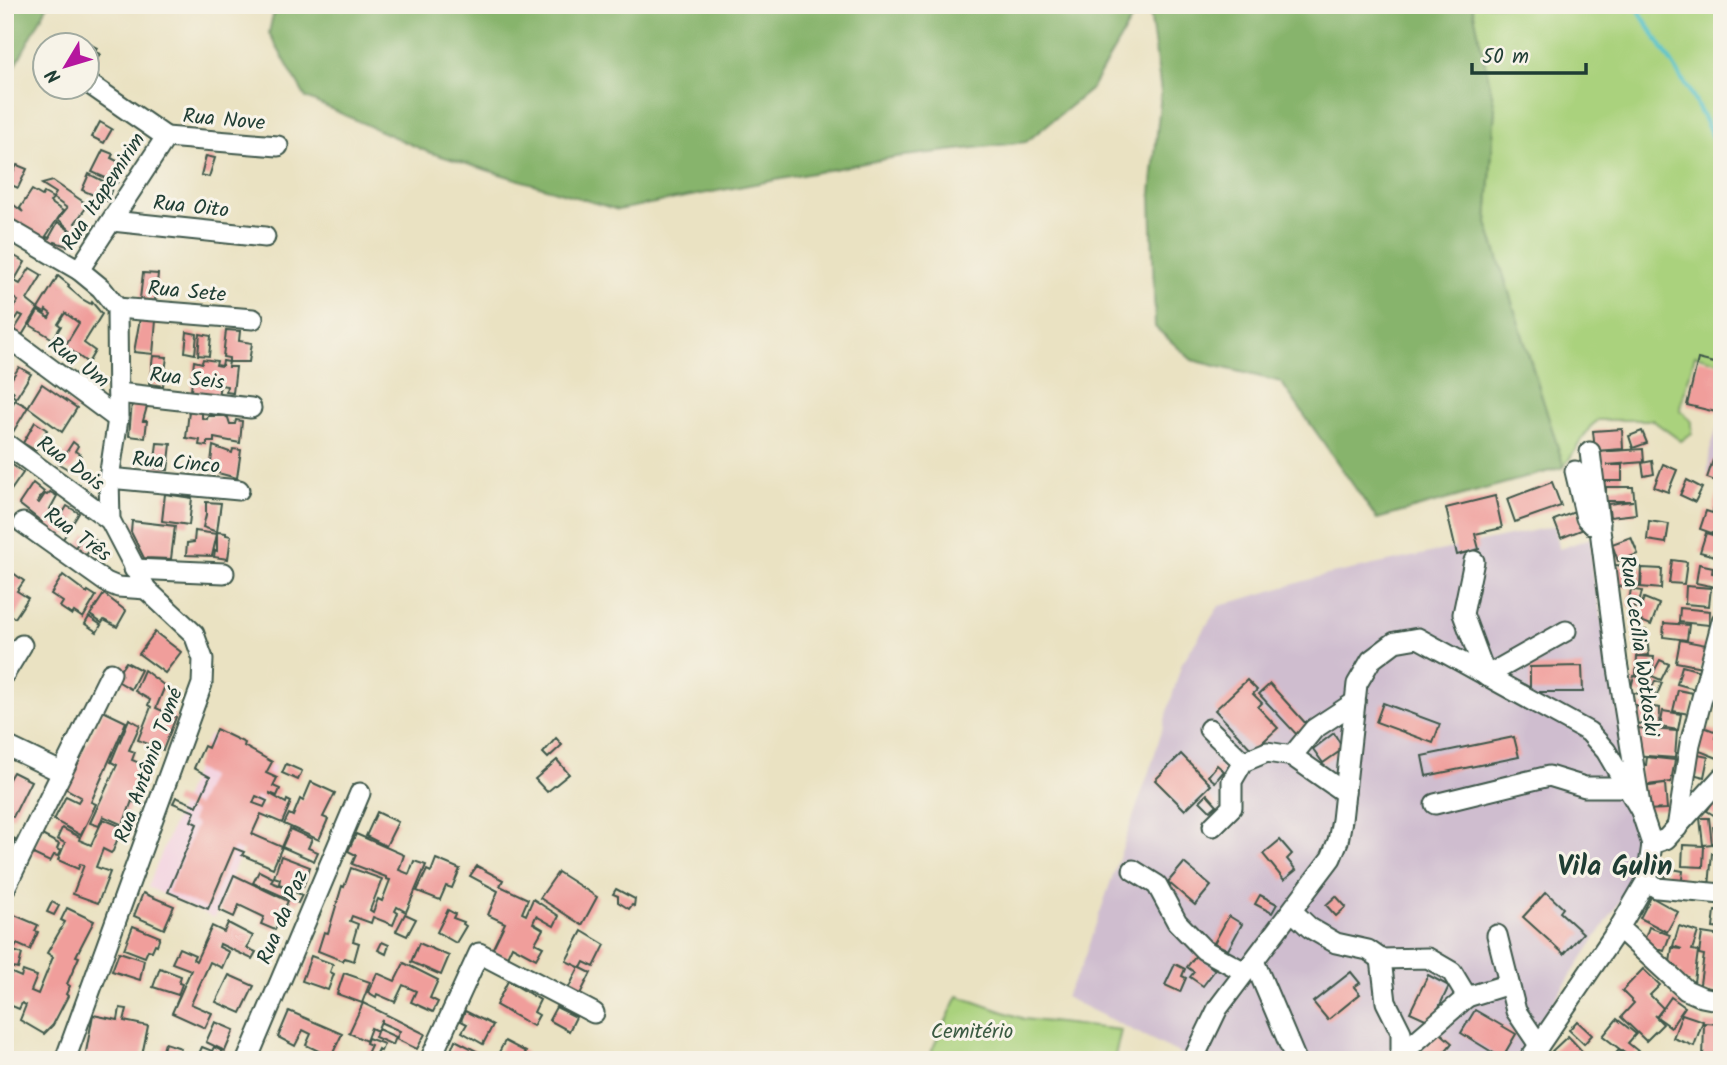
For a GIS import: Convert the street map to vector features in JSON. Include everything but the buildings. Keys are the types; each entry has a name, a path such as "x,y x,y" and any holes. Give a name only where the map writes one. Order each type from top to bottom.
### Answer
{"street":[{"path":"102,93 166,137"},
{"name":"Rua Nove","path":"166,137 278,146"},
{"name":"Rua Itapemirim","path":"79,270 166,137"},
{"name":"Rua Oito","path":"112,221 265,237"},
{"path":"5,228 79,270 101,288 117,308"},
{"name":"Rua Sete","path":"117,308 253,319"},
{"name":"Rua Antônio Tomé","path":"65,1060 202,684 203,659 194,634 146,589 110,520 109,478 118,419 117,308"},
{"name":"Rua Um","path":"13,341 118,419"},
{"name":"Rua Seis","path":"117,393 251,408"},
{"name":"Rua Dois","path":"5,443 110,520"},
{"name":"Rua Cecília Wotkoski","path":"1590,452 1617,662 1640,811 1652,844"},
{"path":"1575,471 1586,518 1592,525 1600,524"},
{"name":"Rua Cinco","path":"109,478 239,490"},
{"name":"Rua Três","path":"23,523 106,582 118,587 146,589"},
{"path":"1474,561 1463,614 1486,676"},
{"path":"134,569 224,573"},
{"path":"1677,828 1690,744 1722,621"},
{"path":"1486,676 1566,631"},
{"path":"1193,1060 1218,1008 1331,858 1338,841 1357,684 1371,660 1395,642 1418,638 1589,732 1606,751 1640,811"},
{"path":"5,673 22,645"},
{"path":"5,888 111,673"},
{"path":"1292,756 1314,729 1355,702"},
{"path":"1209,729 1243,762"},
{"path":"5,745 61,772"},
{"path":"1213,826 1232,807 1232,781 1243,762 1267,752 1292,756 1345,793"},
{"path":"1435,804 1549,776 1585,787 1626,787"},
{"path":"1534,1052 1619,928 1647,880 1652,844 1666,839 1722,776"},
{"name":"Rua da Paz","path":"247,1060 360,793"},
{"path":"1133,870 1157,885 1177,922 1204,950 1250,967 1296,1060"},
{"path":"1647,880 1657,888 1722,894"},
{"path":"1292,911 1310,928 1336,943 1368,950 1381,959 1428,958 1452,972 1466,997"},
{"path":"1619,928 1686,990 1722,1001"},
{"path":"1497,935 1516,1011 1534,1052"},
{"path":"430,1060 480,953 594,1013"},
{"path":"1381,959 1386,1002 1401,1032 1401,1057"},
{"path":"1401,1057 1466,997 1509,984"}],"shaded area":[{"path":"1722,412 1722,483 1707,478 1710,450"},
{"path":"1555,526 1559,549 1591,538 1592,570 1648,859 1515,1060 1193,1060 1065,997 1081,967 1152,763 1182,663 1219,606 1318,577"},
{"path":"209,735 276,767 214,918 148,887"}],"green space":[{"path":"5,5 48,5 32,32 5,85"},
{"path":"275,5 1140,5 1091,89 1026,142 896,157 618,210 428,152 306,98 269,33"},
{"path":"1149,5 1472,5 1495,108 1487,223 1564,467 1377,519 1281,382 1192,360 1155,327 1151,194 1161,92"},
{"path":"1472,5 1722,5 1722,363 1695,355 1680,409 1692,422 1692,433 1681,441 1652,420 1598,420 1590,427 1564,467 1487,223 1495,108"},
{"name":"Cemitério","path":"958,996 1024,1019 1121,1030 1114,1060 927,1060"}],"waterway":[{"path":"1635,5 1689,90 1722,154"}],"district":[{"name":"Vila Gulin","path":"1615,865"}]}
